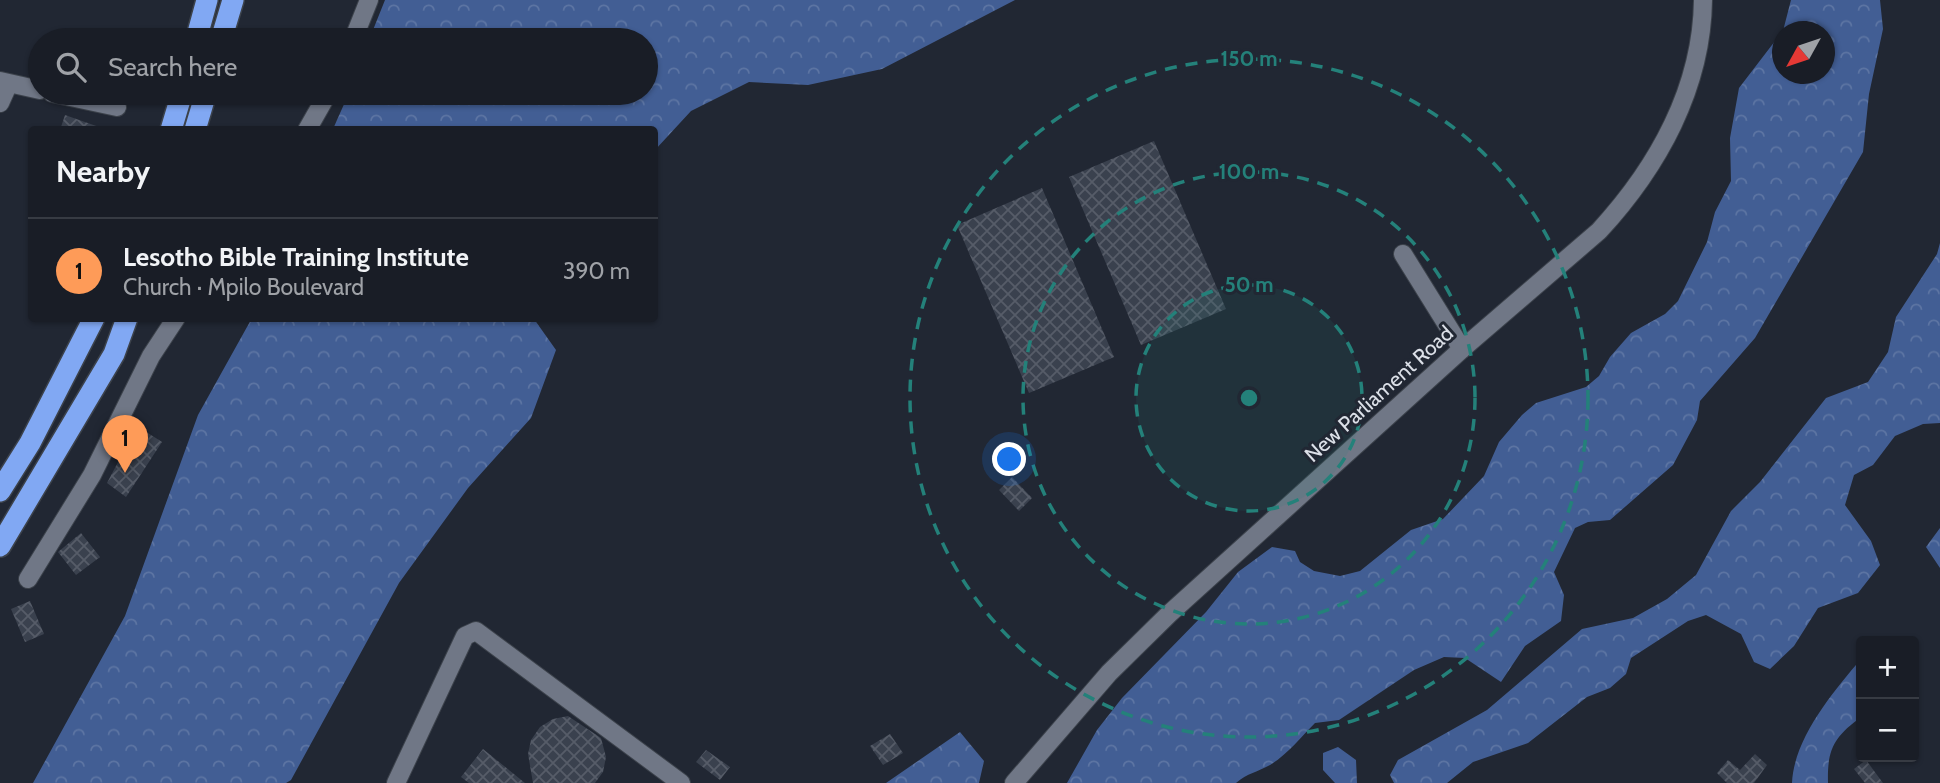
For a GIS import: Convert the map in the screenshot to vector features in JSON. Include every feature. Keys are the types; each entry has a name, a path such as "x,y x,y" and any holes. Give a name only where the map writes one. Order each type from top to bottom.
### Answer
{"highway":[{"path":"199,28 207,0"},
{"path":"225,28 233,0"},
{"path":"172,126 178,105"},
{"path":"196,126 202,105"},
{"path":"0,491 30,443 92,322"},
{"path":"0,546 114,354 126,322"}],"street":[{"path":"358,28 369,0"},
{"name":"New Parliament Road","path":"1014,783 1056,730 1152,631 1462,349 1599,231 1669,138 1678,117 1699,41 1703,0"},
{"path":"0,103 4,82 28,87"},
{"path":"108,105 117,107"},
{"path":"309,126 321,105"},
{"path":"1402,254 1462,349"},
{"path":"27,579 92,475 150,356 173,322"},
{"path":"396,783 465,636 476,631 681,783"}],"green space":[{"path":"385,0 1015,0 882,69 808,85 749,82 691,111 658,147 658,126 334,126 344,105 658,105 658,28 374,28"},
{"path":"1791,0 1880,0 1883,29 1869,94 1863,152 1755,338 1700,401 1697,420 1673,465 1610,520 1588,522 1575,528 1554,572 1564,595 1561,621 1525,646 1501,682 1465,658 1444,657 1414,670 1339,720 1315,723 1277,761 1236,783 1067,783 1097,730 1122,698 1206,612 1238,572 1272,547 1295,551 1300,562 1314,571 1340,576 1360,571 1411,530 1443,519 1484,476 1499,442 1536,403 1586,387 1599,376 1610,357 1631,333 1665,314 1678,301 1707,242 1715,212 1731,181 1730,138 1739,88 1772,45 1772,84 1835,84 1835,21 1786,21"},
{"path":"1940,243 1940,423 1923,424 1895,436 1873,465 1854,475 1845,505 1871,541 1880,565 1858,593 1818,608 1794,646 1770,669 1754,662 1741,634 1706,615 1688,621 1631,658 1626,674 1610,688 1587,697 1528,743 1473,762 1447,783 1394,783 1390,775 1398,760 1487,710 1582,629 1633,618 1667,599 1696,575 1731,511 1760,482 1826,398 1868,382 1888,352 1896,317 1937,254"},
{"path":"250,322 536,322 556,350 531,418 468,488 399,583 291,780 286,783 33,783 125,616 198,415"},
{"path":"1940,528 1940,568 1926,547"},
{"path":"1856,665 1856,721 1844,731 1834,745 1829,761 1828,783 1792,783 1800,749 1827,701"},
{"path":"960,732 984,761 979,783 886,783"},
{"path":"1338,747 1356,760 1357,783 1335,783 1323,770 1323,753"}],"building":[{"path":"65,115 96,126 61,126"},
{"path":"1154,141 1226,309 1141,345 1069,177"},
{"path":"1042,188 1114,357 1029,393 957,225"},
{"path":"137,426 162,442 126,497 107,483"},
{"path":"1012,477 1032,498 1019,511 999,490"},
{"path":"81,533 100,557 76,575 58,552"},
{"path":"30,601 44,634 25,642 11,609"},
{"path":"568,716 601,738 606,757 603,772 595,783 533,783 528,754 531,740 540,727 553,719"},
{"path":"890,734 903,753 883,765 870,746"},
{"path":"483,749 525,783 469,783 461,777"},
{"path":"706,750 730,767 720,780 696,762"},
{"path":"1755,754 1767,765 1754,783 1727,783 1717,773 1728,760 1740,770"},
{"path":"1867,762 1883,783 1865,783 1854,769"}],"place":[{"name":"Lesotho Bible Training Institute","path":"125,473"}]}
